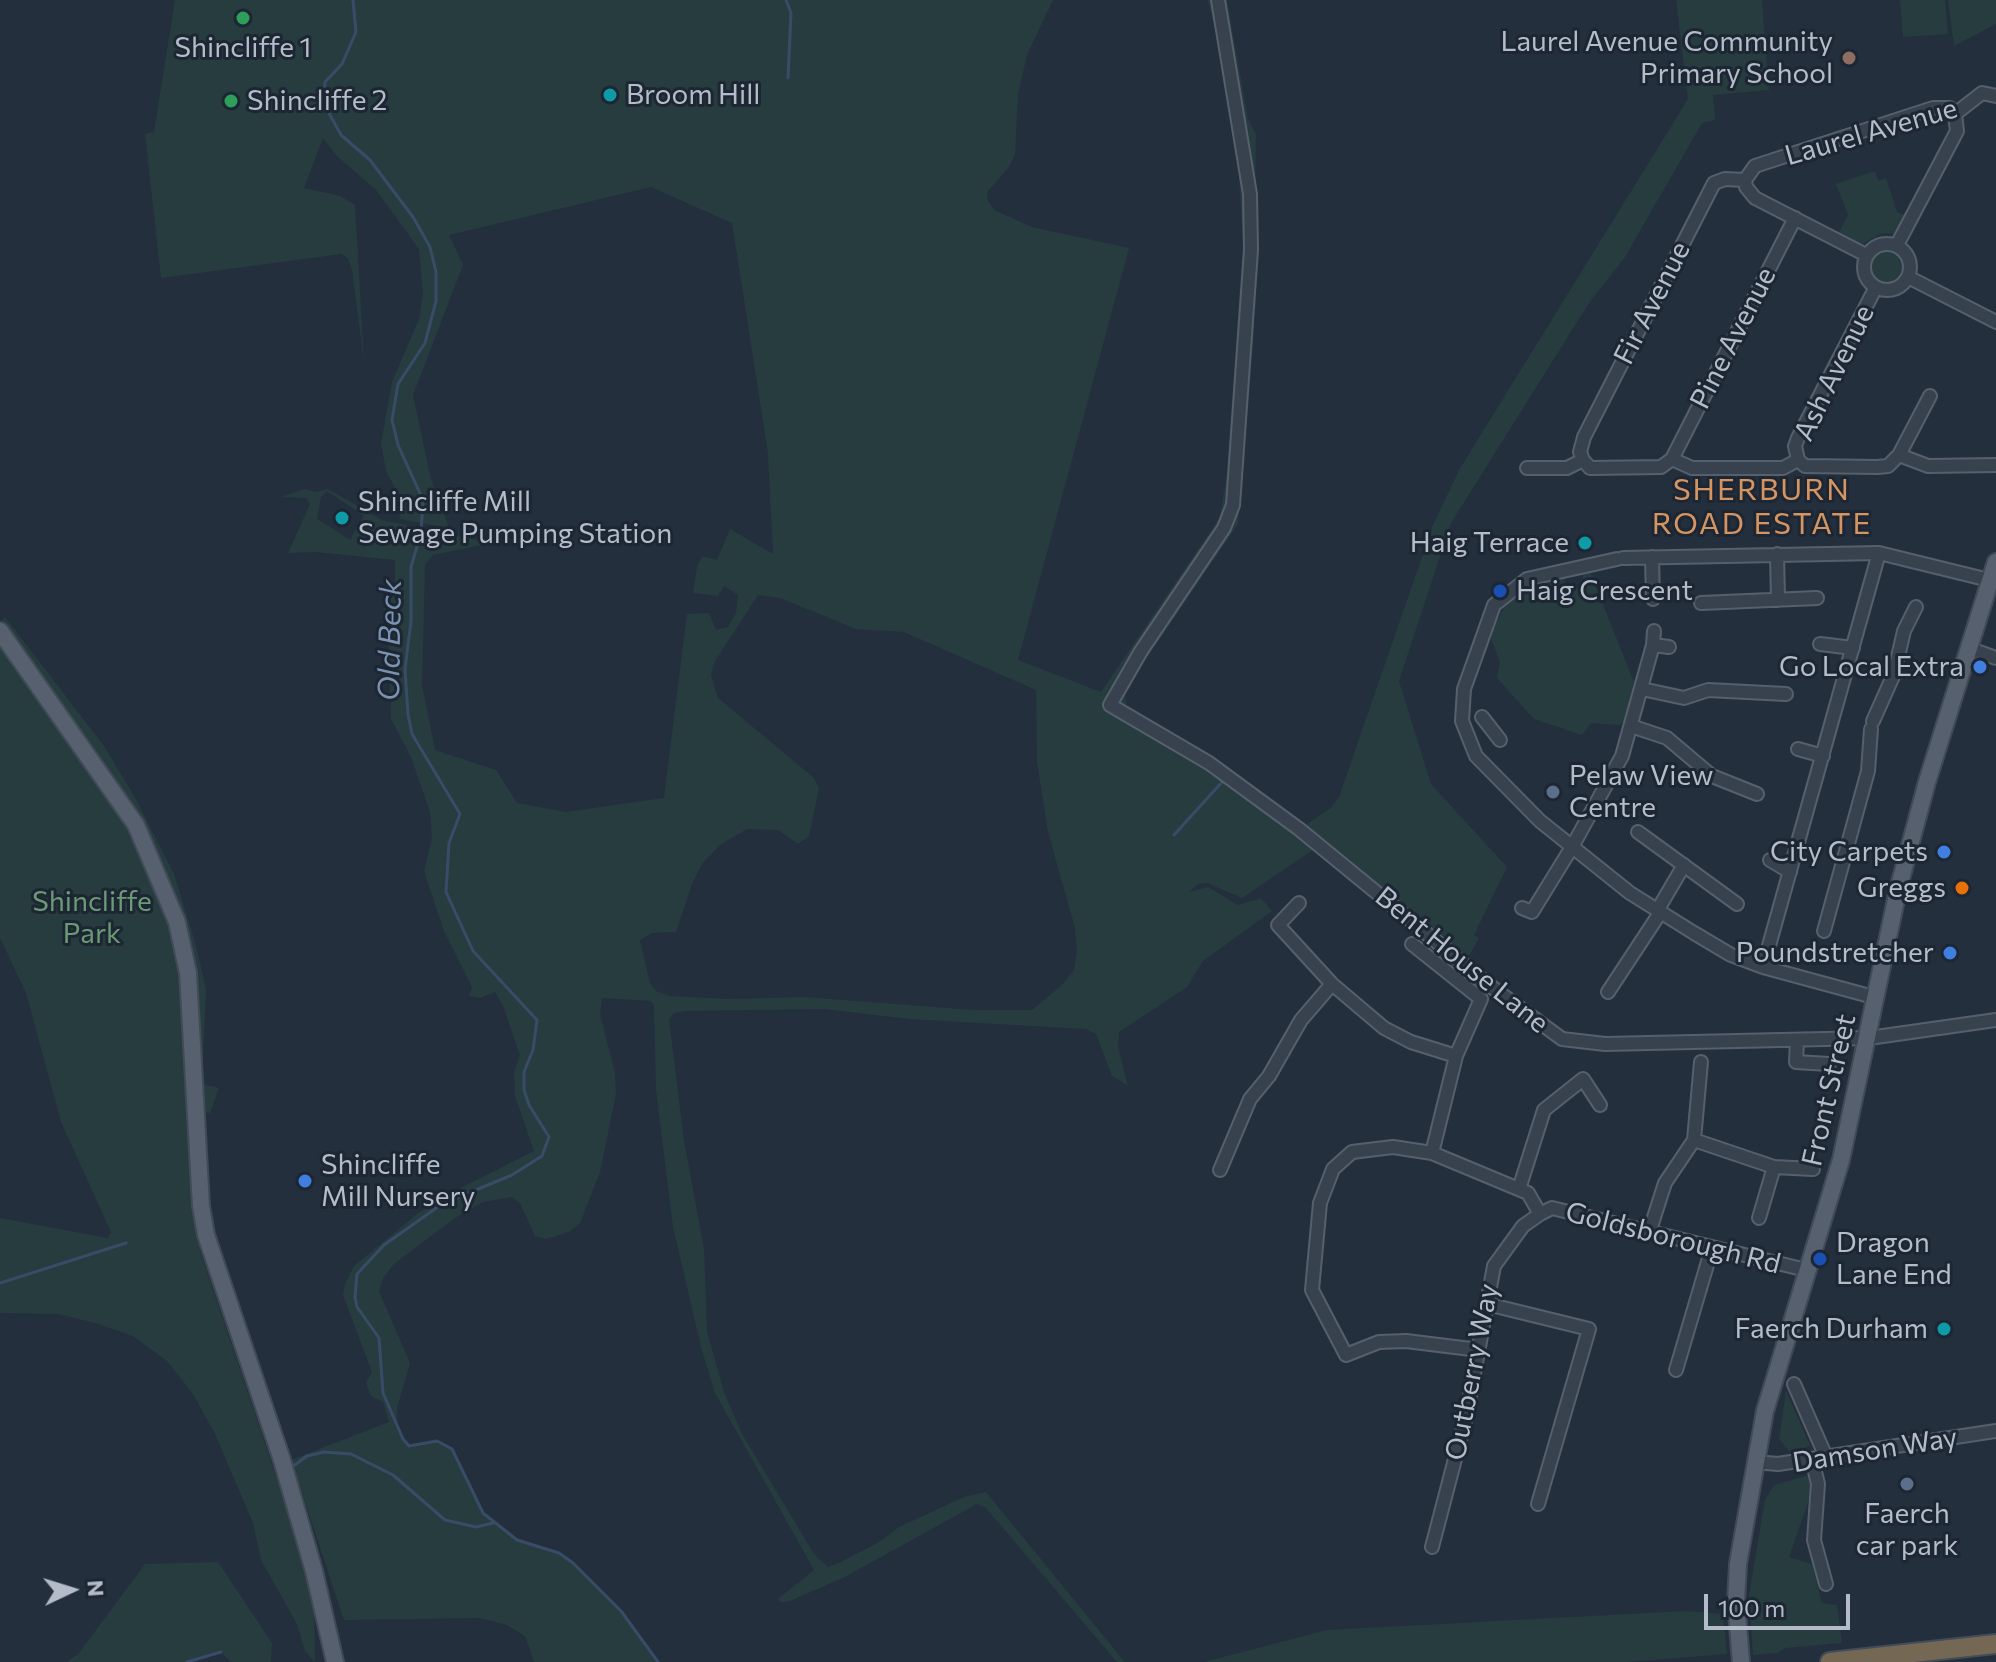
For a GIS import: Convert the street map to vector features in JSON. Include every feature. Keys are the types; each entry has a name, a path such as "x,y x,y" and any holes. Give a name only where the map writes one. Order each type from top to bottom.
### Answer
{"highway":[{"path":"1830,1662 1996,1644"}],"main road":[{"name":"Front Street","path":"1741,1662 1738,1564 1754,1462 1781,1349 1841,1160 1898,890 1996,562"},
{"path":"0,631 136,825 177,922 188,973 201,1206 206,1235 286,1474 318,1585 335,1662"}],"street":[{"name":"Bent House Lane","path":"1218,0 1250,194 1251,250 1233,505 1224,528 1141,651 1110,705 1209,763 1261,801 1562,1039 1586,1044 1869,1038 1996,1020"},
{"name":"Laurel Avenue","path":"1746,177 1755,166 1933,108 1941,106 1955,114 1982,93 1996,96"},
{"path":"1897,245 1957,131 1955,114"},
{"path":"1746,177 1746,187 1755,198 1866,255 1880,244 1897,245 1909,259 1908,277 1996,322"},
{"name":"Fir Avenue","path":"1583,460 1580,452 1584,437 1714,183 1746,177"},
{"name":"Pine Avenue","path":"1672,459 1795,218"},
{"name":"Ash Avenue","path":"1866,255 1865,274 1876,287 1897,288 1908,277"},
{"name":"Ash Avenue","path":"1798,460 1795,446 1798,438 1876,287"},
{"path":"1527,468 1567,468 1583,460 1590,468 1661,467 1672,459 1692,468 1783,468 1798,460 1805,466 1888,466 1899,455 1930,396"},
{"path":"1899,455 1928,466 1996,465"},
{"path":"1763,967 1879,553"},
{"path":"1877,998 1763,967 1731,955 1658,912 1572,847 1509,793 1476,756 1466,737 1464,689 1494,605 1527,579 1620,558 1879,553 1989,580"},
{"path":"1777,554 1778,600"},
{"path":"1652,557 1653,599"},
{"path":"1701,603 1817,598"},
{"path":"1824,931 1868,771 1872,725 1894,674 1904,631 1916,607"},
{"path":"1529,914 1572,847 1622,756 1642,689 1654,631"},
{"path":"1820,644 1853,648"},
{"path":"1653,645 1669,647"},
{"path":"1968,648 1996,658"},
{"path":"1642,689 1684,698 1708,690 1786,694"},
{"path":"1482,717 1500,740"},
{"path":"1631,726 1667,738 1712,776 1757,794"},
{"path":"1466,737 1491,729"},
{"path":"1798,749 1823,756"},
{"path":"1638,832 1739,904"},
{"path":"1770,860 1790,872"},
{"path":"1608,992 1684,865"},
{"path":"1299,903 1278,925 1332,984 1384,1028 1411,1042 1456,1056"},
{"path":"1412,944 1481,999 1456,1056 1432,1153"},
{"path":"1220,1170 1250,1099 1269,1076 1301,1020 1332,984"},
{"path":"1797,1040 1796,1068 1829,1064"},
{"path":"1649,1233 1665,1183 1694,1140 1701,1062"},
{"path":"1519,1189 1544,1110 1583,1079 1600,1105"},
{"path":"1694,1140 1774,1167 1813,1169"},
{"name":"Goldsborough Rd","path":"1479,1350 1379,1342 1346,1355 1312,1290 1320,1203 1333,1169 1352,1152 1393,1147 1432,1153 1528,1193 1540,1214 1552,1208 1806,1270"},
{"path":"1759,1218 1774,1167"},
{"name":"Outberry Way","path":"1432,1547 1462,1431 1494,1266 1523,1226 1540,1214"},
{"path":"1676,1370 1712,1248"},
{"path":"1487,1304 1589,1329 1538,1504"},
{"path":"1794,1384 1826,1457"},
{"name":"Damson Way","path":"1754,1462 1778,1464 1996,1431"},
{"path":"1812,1459 1818,1484 1814,1540 1826,1584"}],"green space":[{"path":"175,0 1053,0 1027,55 1018,94 1015,154 1009,167 988,191 987,199 994,210 1032,227 1129,248 1018,660 1101,692 1220,517 1227,472 1243,244 1238,160 1225,70 1208,0 1227,0 1248,119 1256,134 1254,332 1238,524 1125,690 1126,706 1109,713 1149,733 1223,781 1314,849 1242,898 1207,883 1198,884 1189,892 1208,887 1238,905 1261,898 1272,911 1203,961 1187,987 1119,1032 1118,1047 1128,1086 1112,1076 1096,1034 1086,1029 909,1019 824,1009 686,1011 674,1013 669,1019 684,1141 704,1249 707,1331 724,1392 742,1434 814,1554 828,1567 881,1541 899,1527 964,1497 986,1492 1125,1662 1117,1662 985,1507 977,1504 845,1577 790,1601 781,1602 778,1599 814,1570 715,1393 701,1347 673,1227 656,1089 654,1006 651,1001 602,998 600,1014 615,1073 616,1094 600,1172 580,1223 569,1232 546,1239 535,1236 520,1203 512,1197 483,1202 455,1218 394,1264 383,1278 379,1291 410,1363 397,1408 398,1430 403,1439 409,1446 437,1441 452,1449 483,1513 517,1540 559,1553 573,1563 621,1611 658,1662 534,1662 525,1636 507,1625 480,1618 344,1620 291,1460 389,1422 383,1402 371,1396 366,1383 372,1372 343,1295 345,1284 354,1266 417,1214 443,1197 534,1151 515,1096 514,1072 520,1055 503,1006 495,992 480,998 469,996 472,987 444,931 424,871 432,838 430,812 411,757 391,719 388,630 381,617 395,583 395,560 316,552 288,553 310,504 306,498 281,497 305,489 316,492 328,489 382,520 491,543 433,555 425,565 422,685 435,750 496,770 517,803 566,812 664,798 687,614 709,613 716,630 728,627 736,613 738,595 724,586 718,596 693,593 697,567 702,556 717,560 730,529 773,554 768,453 732,223 651,187 449,235 463,265 413,395 431,479 449,528 400,519 396,490 386,471 381,444 392,382 419,319 423,292 419,249 376,190 337,156 323,138 304,188 340,196 355,205 364,362 352,270 348,258 341,254 161,278 145,134 154,132","holes":["327,491 364,516 350,540 317,519 321,497","758,595 780,598 856,629 904,632 1036,690 1037,762 1048,832 1075,928 1077,950 1074,970 1062,985 1032,1010 973,1010 806,997 729,999 670,996 656,991 650,983 640,940 652,933 676,932 702,864 720,845 747,829 778,830 798,844 809,836 819,788 814,778 718,698 711,675 715,661"]},
{"path":"1676,0 1762,0 1769,90 1713,95 1715,120 1702,123 1625,257 1589,303 1451,523 1399,681 1431,784 1507,867 1474,935 1479,938 1467,959 1304,826 1331,808 1339,797 1433,525 1459,470 1688,99"},
{"path":"1900,0 1945,0 1948,34 1903,37"},
{"path":"1948,0 1996,0 1996,24 1954,46"},
{"path":"1875,171 1878,181 1886,178 1897,212 1906,216 1897,234 1882,233 1861,245 1838,234 1848,215 1836,184"},
{"path":"1891,247 1903,255 1899,261 1904,260 1906,266 1896,282 1885,284 1875,280 1869,263 1879,250"},
{"path":"1590,572 1634,682 1625,721 1620,725 1591,723 1582,735 1534,719 1497,678 1500,662 1490,636 1506,603 1524,591 1564,579 1568,590 1583,586 1583,573"},
{"name":"Shincliffe Park","path":"5,617 104,746 136,799 174,874 195,942 206,989 202,1084 219,1088 210,1113 198,1111 200,1251 304,1559 314,1599 315,1662 305,1651 297,1624 261,1560 253,1523 215,1434 193,1394 167,1361 133,1336 95,1323 58,1314 0,1313 0,1218 108,1238 111,1232 61,1122 26,993 0,938 0,622"},
{"path":"1786,1391 1810,1445 1798,1452 1789,1451 1779,1439"},
{"path":"1809,1475 1811,1494 1789,1557 1812,1564 1822,1603 1837,1605 1842,1643 1785,1648 1777,1653 1753,1655 1749,1595 1765,1500 1774,1485"},
{"path":"218,1562 272,1643 271,1662 231,1662 221,1652 187,1662 67,1662 79,1653 145,1564"},
{"path":"1685,1611 1723,1614 1727,1654 1627,1662 1204,1662 1327,1630"}],"waterway":[{"name":"Old Beck","path":"353,0 356,32 342,64 325,82 324,104 341,135 370,160 413,217 430,247 436,272 436,301 425,343 398,384 392,420 398,445 423,500 421,533 411,567 411,621 405,669 408,714 412,734 460,814 449,843 446,892 473,951 537,1020 533,1050 524,1072 524,1090 529,1105 549,1137 542,1156 512,1175 442,1204 384,1245 357,1274 355,1297 357,1307 379,1338 383,1393 403,1439 409,1446 437,1441 452,1449 483,1513 517,1540 559,1553 573,1563 621,1611 658,1662"},
{"path":"786,0 791,13 788,78"},
{"path":"1174,835 1223,781"},
{"path":"0,1283 126,1243"},
{"path":"292,1467 307,1456 324,1452 351,1454 393,1475 445,1520 476,1527 493,1523"},
{"path":"187,1662 221,1652"}],"place":[{"name":"Shincliffe 1","path":"243,18"},
{"name":"Laurel Avenue Community Primary School","path":"1849,58"},
{"name":"Broom Hill","path":"610,95"},
{"name":"Shincliffe 2","path":"231,101"},
{"name":"Shincliffe Mill Sewage Pumping Station","path":"342,518"},
{"name":"Haig Terrace","path":"1585,543"},
{"name":"Haig Crescent","path":"1500,591"},
{"name":"Go Local Extra","path":"1980,667"},
{"name":"Pelaw View Centre","path":"1553,792"},
{"name":"City Carpets","path":"1944,852"},
{"name":"Greggs","path":"1962,888"},
{"name":"Poundstretcher","path":"1950,953"},
{"name":"Shincliffe Mill Nursery","path":"305,1181"},
{"name":"Dragon Lane End","path":"1820,1259"},
{"name":"Faerch Durham","path":"1944,1329"},
{"name":"Faerch car park","path":"1907,1484"}],"district":[{"name":"SHERBURN ROAD ESTATE","path":"1762,507"}]}
